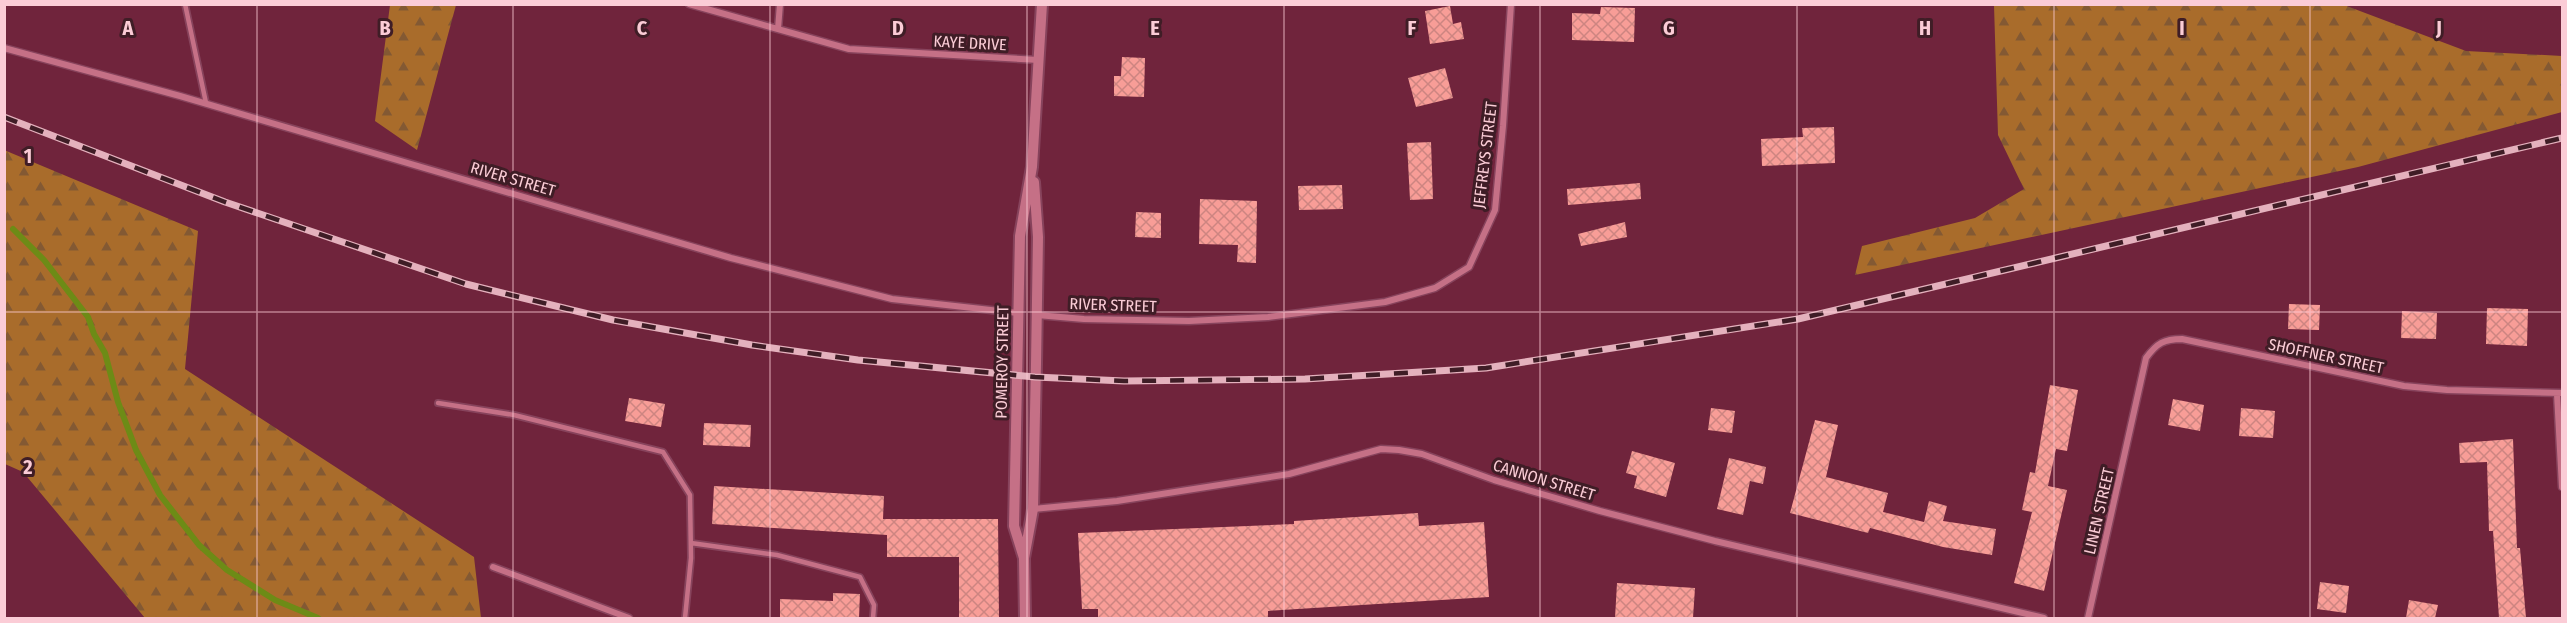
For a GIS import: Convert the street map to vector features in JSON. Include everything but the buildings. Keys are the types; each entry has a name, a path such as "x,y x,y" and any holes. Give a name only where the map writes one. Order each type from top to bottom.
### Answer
{"street":[{"name":"KAYE DRIVE","path":"689,4 849,49 1040,60"},
{"path":"778,29 780,4"},
{"name":"POMEROY STREET","path":"1024,558 1014,526 1020,236 1032,167 1042,4"},
{"name":"JEFFREYS STREET","path":"1189,321 1268,317 1385,302 1435,288 1469,267 1495,210 1511,4"},
{"name":"RIVER STREET","path":"4,48 206,103 731,258 881,296 1018,313"},
{"name":"POMEROY STREET","path":"1025,618 1024,558 1033,509 1037,315 1038,237 1032,167"},
{"name":"RIVER STREET","path":"1037,315 1084,319 1189,321"},
{"name":"SHOFFNER STREET","path":"2136,409 2146,358 2154,347 2166,339 2182,339 2404,386 2447,390 2560,393"},
{"path":"2560,393 2562,487"},
{"name":"LINEN STREET","path":"2088,618 2136,409"},
{"name":"CANNON STREET","path":"1033,509 1117,501 1289,474 1381,449 1399,450 1422,454 1494,480 1635,520 2044,618"},
{"path":"493,567 629,618"}],"lane":[{"path":"185,4 206,103"},
{"path":"438,403 514,415 663,452 690,495 691,543 686,618"},
{"path":"691,543 777,555 860,576 874,605 873,618"}],"green space":[{"path":"390,5 456,5 417,150 375,121"},
{"path":"1994,5 2344,5 2466,51 2562,56 2562,112 2358,167 1855,275 1862,246 1975,218 2024,189 1998,135"},
{"path":"4,150 198,231 185,369 474,557 481,618 145,618 23,472 5,464"}],"waterway":[{"path":"13,229 44,260 88,317 94,334 105,353 118,402 136,450 160,495 199,545 227,570 275,600 318,618"}],"railway":[{"path":"4,117 225,202 466,284 613,320 752,345 858,360 1035,377 1124,381 1305,379 1486,368 1798,319 2562,138"}]}
